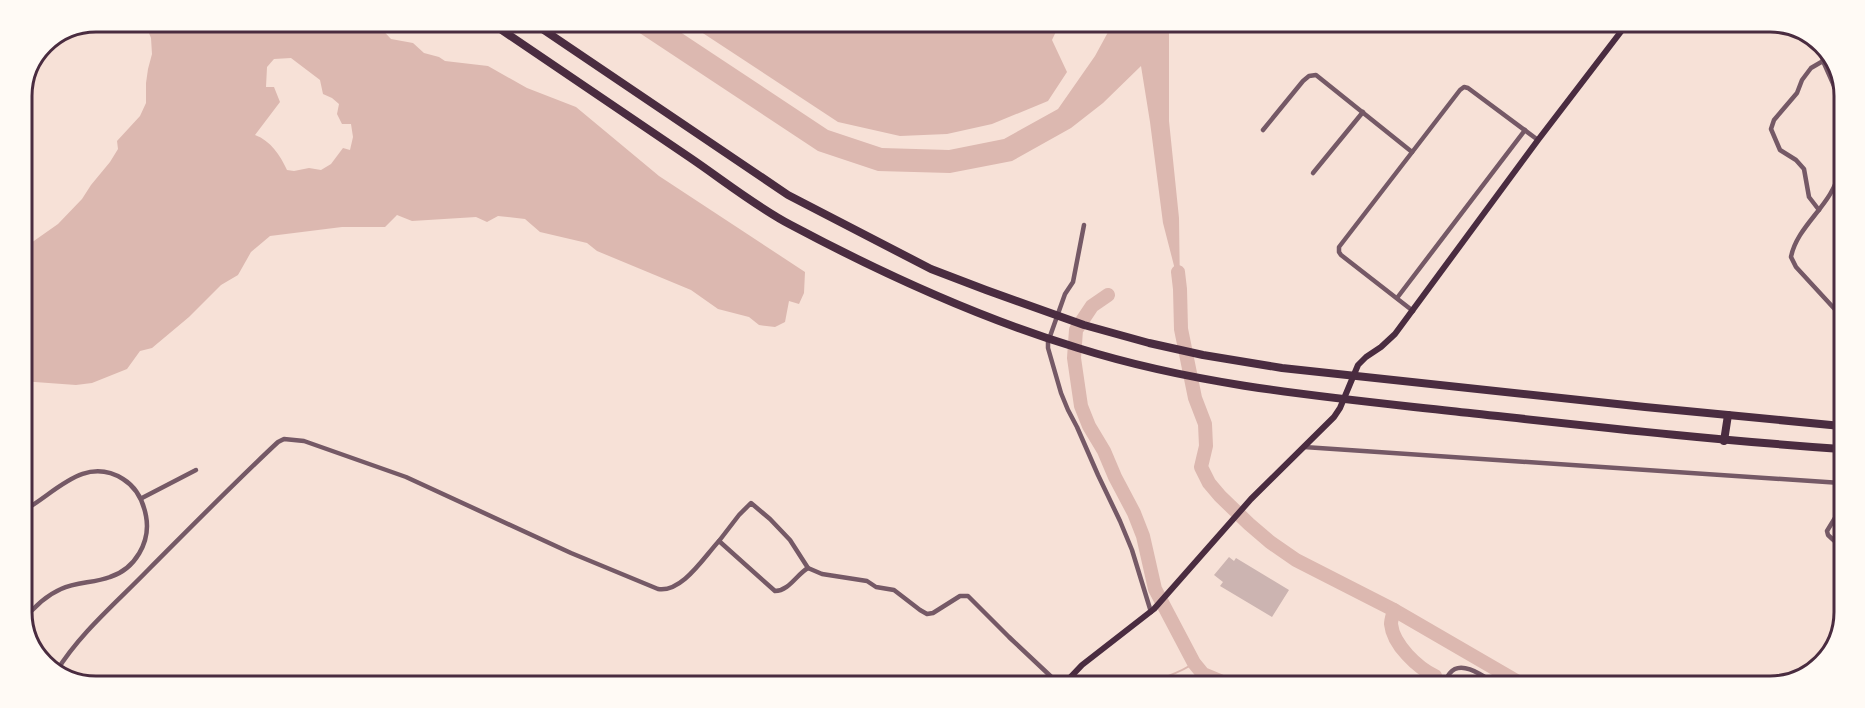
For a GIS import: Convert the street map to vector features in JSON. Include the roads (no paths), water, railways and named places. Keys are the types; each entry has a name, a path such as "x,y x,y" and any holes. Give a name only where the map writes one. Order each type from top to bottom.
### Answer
{"highway":[{"path":"505,32 773,215 853,257 923,289 1077,348 1142,366 1274,391 1724,441 1834,449"},
{"path":"547,32 788,195 932,269 1056,316 1149,343 1203,355 1282,368 1834,425"},
{"path":"1724,441 1728,415"}],"main road":[{"path":"1071,676 1153,610 1251,499 1325,427 1340,408 1353,374 1361,361 1386,344 1413,311 1538,140 1621,32"}],"street":[{"path":"1819,210 1809,197 1804,169 1796,160 1780,150 1772,129 1774,120 1797,93 1802,80 1811,68 1823,61"},
{"path":"1823,62 1831,78"},
{"path":"1263,130 1303,81 1309,76 1316,75 1412,152"},
{"path":"1413,311 1341,255 1339,247 1464,87 1538,140"},
{"path":"1312,173 1363,112"},
{"path":"1397,298 1525,130"},
{"path":"1833,186 1795,244 1791,257 1796,267 1833,308"},
{"path":"1084,225 1073,282 1065,294 1048,342 1048,348 1068,410 1132,550 1153,610"},
{"path":"60,666 80,638 106,611 271,448 284,439 304,441 406,477 571,553 658,590 668,590 680,583 751,503 790,540 807,568 822,574 867,581 876,587 894,590 927,614 933,613 960,596 968,596 1009,638 1052,676"},
{"path":"1304,447 1834,483"},
{"path":"142,498 196,470"},
{"path":"32,504 67,480 80,474 95,472 113,474 133,487 142,498 147,534 140,552 129,567 111,577 61,589 46,597 32,611"},
{"path":"1834,520 1827,531 1834,541"},
{"path":"719,541 775,591 784,589 807,568"},
{"path":"1448,676 1456,668 1461,667 1480,676"}],"waterway":[{"path":"1178,272 1181,329 1195,398 1205,424 1206,446 1201,467 1209,483 1249,524 1296,560 1394,610 1508,676"},
{"path":"1108,295 1092,306 1076,330 1074,358 1081,406 1134,513 1143,536 1155,589 1194,663 1203,674 1208,676"},
{"path":"1394,610 1391,624 1396,640 1414,662 1435,676"},
{"path":"1168,676 1194,663"}]}
